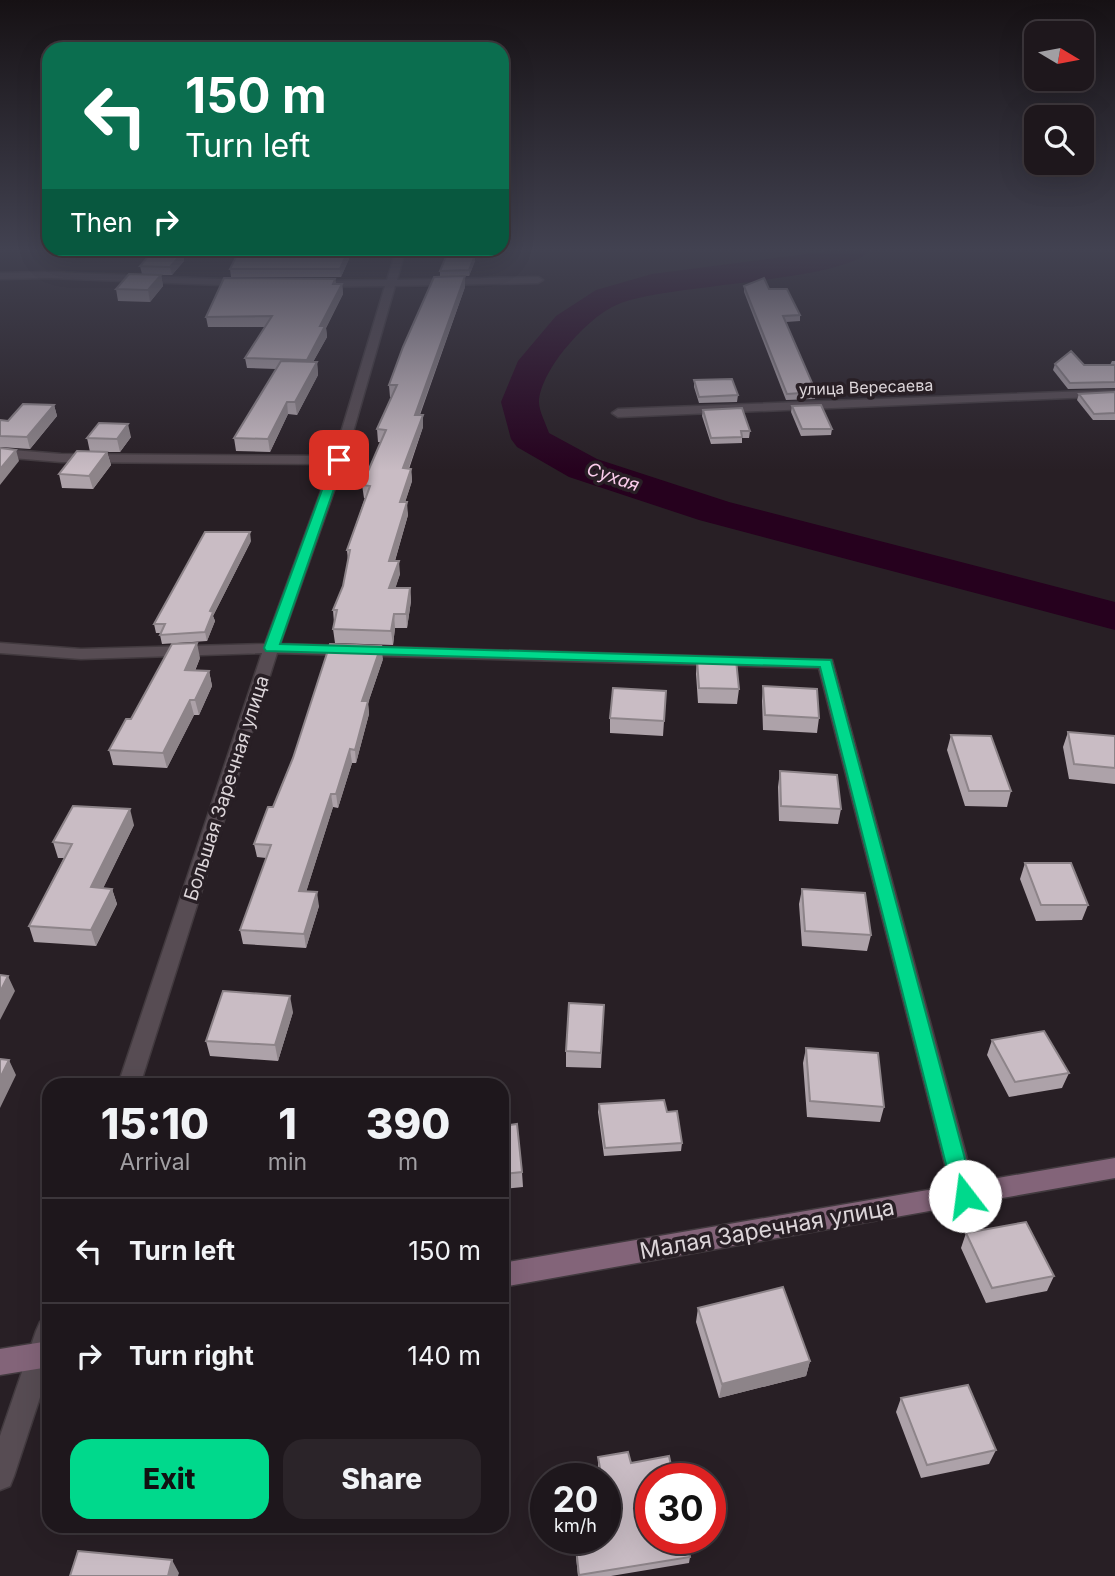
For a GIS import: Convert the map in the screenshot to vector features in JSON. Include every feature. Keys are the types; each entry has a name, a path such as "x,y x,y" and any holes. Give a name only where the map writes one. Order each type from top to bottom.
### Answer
{"main road":[{"name":"Малая Заречная улица","path":"509,1274 1115,1168"},
{"path":"0,1362 42,1348"}],"street":[{"name":"Большая Заречная улица","path":"131,1078 271,648 339,460 377,325"},
{"name":"улица Вересаева","path":"618,413 1115,393"},
{"path":"0,453 61,458 339,460"},
{"path":"0,648 81,654 271,648 826,663 965,1196"},
{"path":"0,1476 42,1358"}],"building":[{"path":"267,325 325,326 307,360 245,358"},
{"path":"413,325 448,325 415,415 423,415 403,468 411,469 400,502 407,502 389,561 399,561 389,588 410,588 406,614 394,614 391,631 333,629 337,610 333,610 343,586 350,550 347,550 370,486 362,485 386,430 377,429 397,385 389,385"},
{"path":"759,325 787,325 816,392 787,394"},
{"path":"1071,351 1084,365 1115,365 1115,382 1070,383 1055,364"},
{"path":"281,361 317,362 295,402 287,402 268,439 234,438"},
{"path":"732,379 738,395 699,397 694,380"},
{"path":"1115,392 1115,413 1094,414 1079,394"},
{"path":"23,404 54,405 27,437 0,436 0,420 8,421"},
{"path":"821,405 832,429 802,429 792,406"},
{"path":"742,408 750,431 741,431 742,437 711,438 703,410"},
{"path":"99,423 128,424 117,439 87,438"},
{"path":"0,448 16,450 0,469"},
{"path":"77,451 107,452 89,476 59,474"},
{"path":"205,532 250,532 210,611 213,612 205,632 160,635 165,624 154,624"},
{"path":"197,643 185,670 209,671 195,700 190,700 163,753 109,750 126,719 131,719 172,644"},
{"path":"330,644 381,646 362,701 368,701 355,750 350,749 336,794 331,794 299,891 317,892 304,934 240,930 271,845 254,844 268,807 273,807 293,758"},
{"path":"697,659 736,660 739,689 699,688"},
{"path":"763,686 817,689 819,718 765,715"},
{"path":"613,688 666,691 664,721 610,718"},
{"path":"1068,732 1115,736 1115,768 1074,764"},
{"path":"951,735 991,736 1011,791 969,791"},
{"path":"780,771 837,775 841,809 781,806"},
{"path":"73,806 130,809 91,887 112,889 91,930 29,926 72,844 53,842"},
{"path":"1025,863 1071,863 1088,905 1041,905"},
{"path":"802,889 865,893 871,935 805,931"},
{"path":"0,975 8,976 0,992"},
{"path":"223,991 290,996 275,1045 206,1041"},
{"path":"569,1003 604,1005 601,1053 566,1051"},
{"path":"1044,1031 1069,1073 1015,1082 992,1040"},
{"path":"806,1048 878,1053 884,1107 810,1101"},
{"path":"0,1059 9,1060 0,1078"},
{"path":"664,1100 667,1112 677,1111 682,1143 605,1148 599,1104"},
{"path":"517,1124 522,1172 509,1173 509,1125"},
{"path":"1026,1222 1054,1276 992,1288 966,1233"},
{"path":"783,1287 810,1361 722,1384 698,1308"},
{"path":"968,1385 996,1450 927,1465 901,1398"},
{"path":"628,1452 631,1463 669,1456 671,1463 635,1463 635,1554 689,1554 690,1557 579,1575 577,1554 621,1554 621,1463 599,1463 598,1457"},
{"path":"78,1551 172,1560 168,1576 70,1576"}],"waterway":[{"name":"Сухая","path":"567,325 536,361 520,402 531,439 583,468 714,511 1115,616"}],"route":[{"path":"339,460 271,648 826,663 965,1196"}]}
